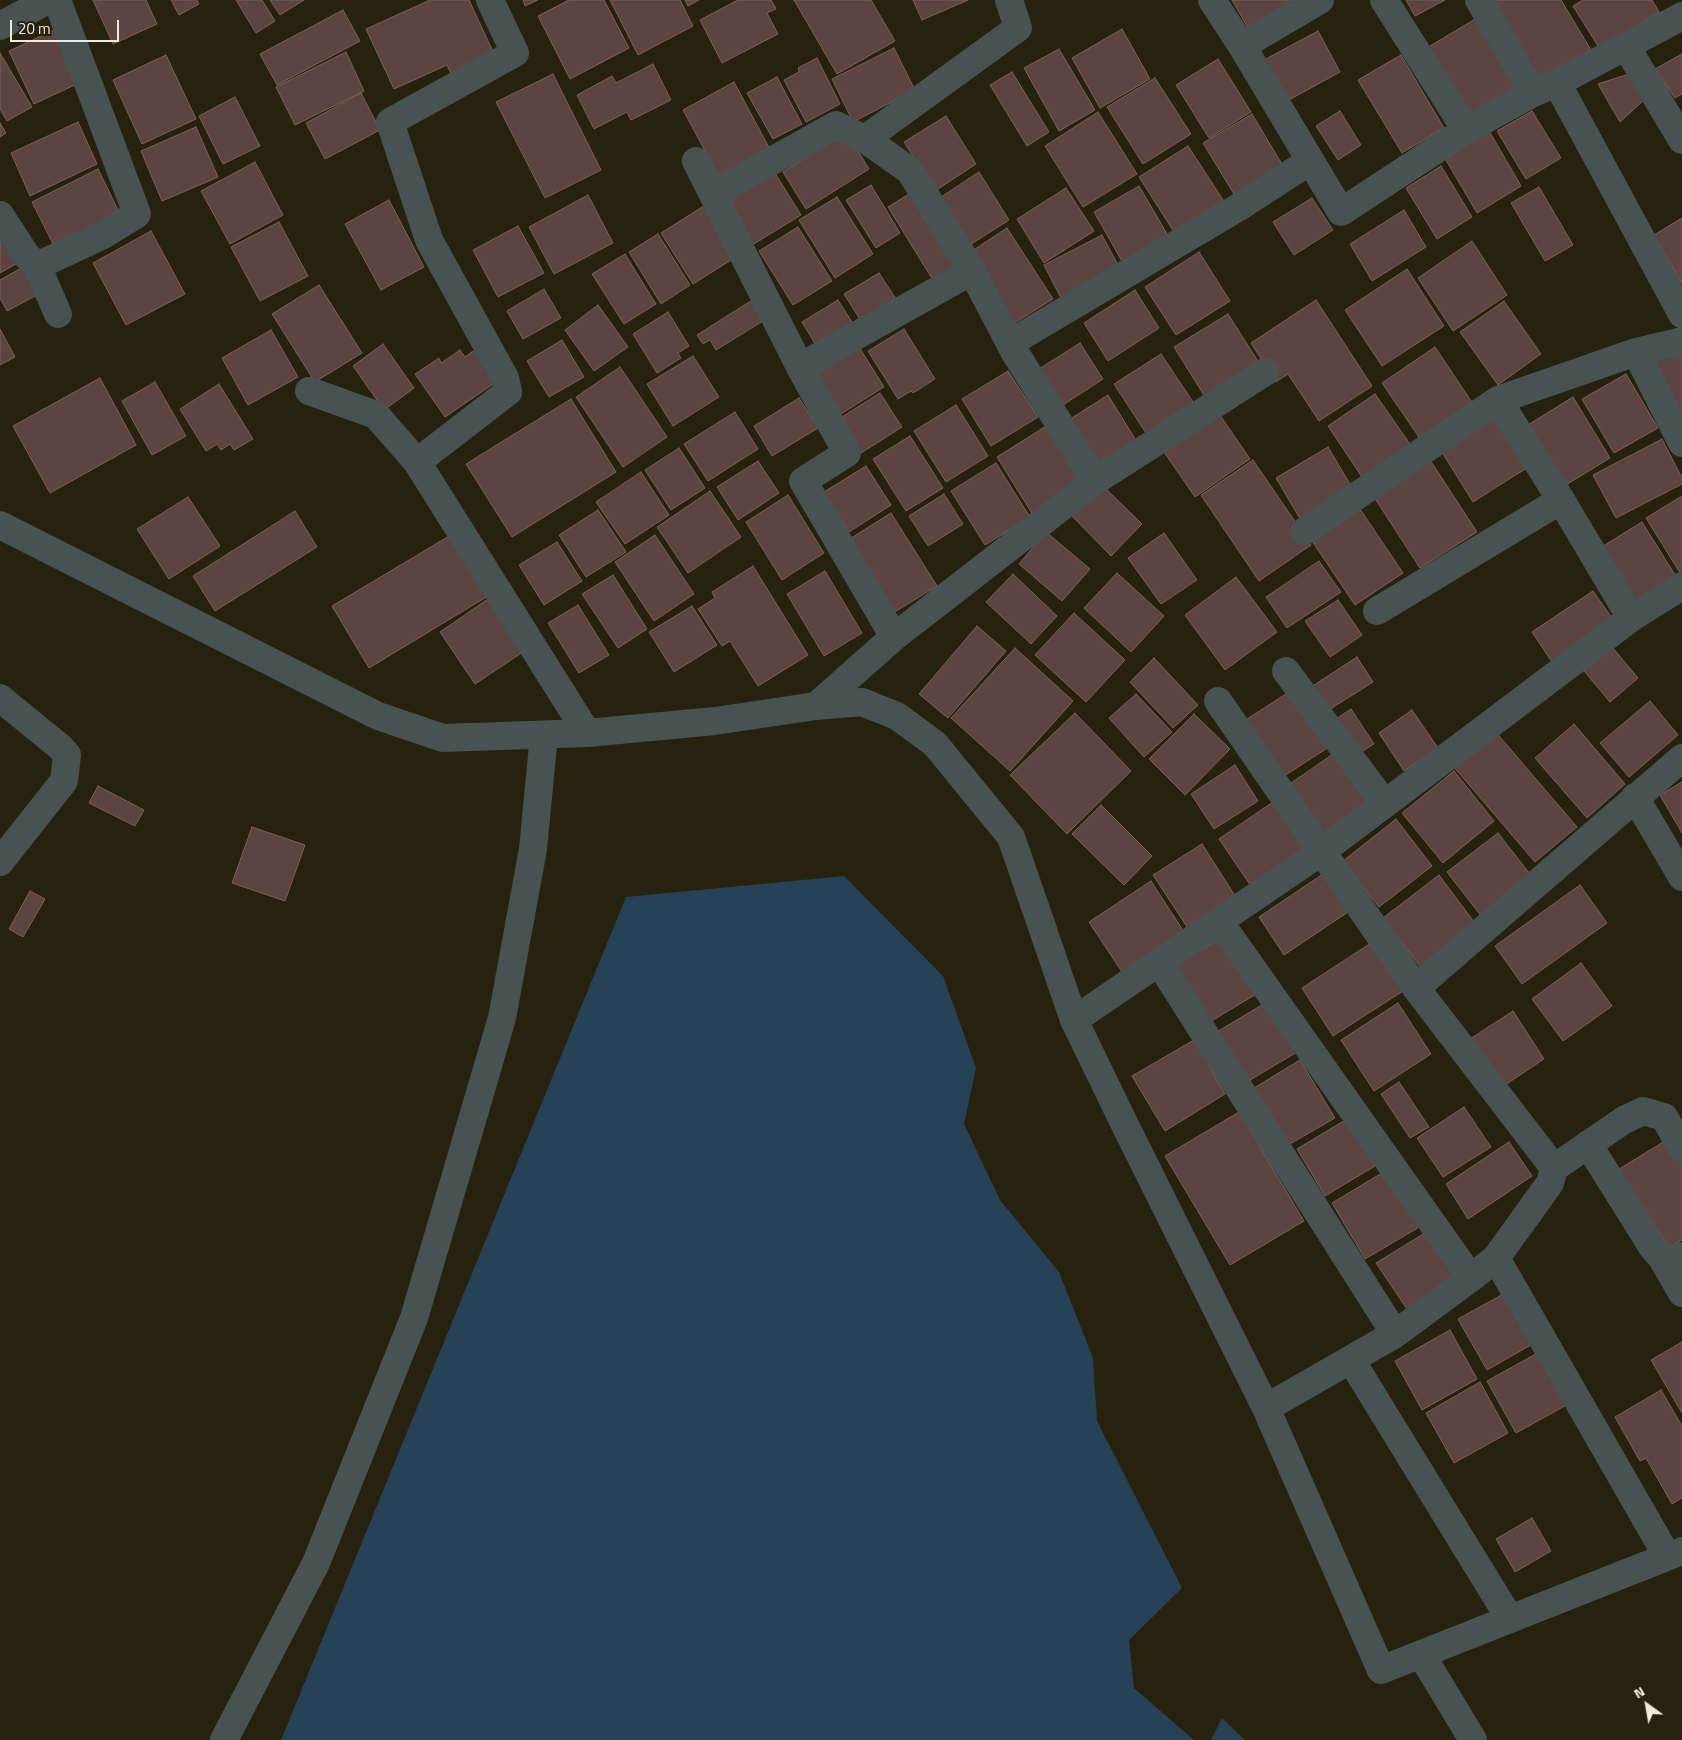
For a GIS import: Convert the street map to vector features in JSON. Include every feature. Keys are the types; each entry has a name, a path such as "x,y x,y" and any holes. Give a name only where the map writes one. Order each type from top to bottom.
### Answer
{"street":[{"path":"0,26 48,0"},
{"path":"37,266 103,235 137,214 57,0"},
{"path":"417,462 508,392 505,378 429,240 390,122 515,53 490,0"},
{"path":"865,139 1018,28 1008,0"},
{"path":"1212,0 1242,46 1340,212 1466,130 1626,46 1673,12"},
{"path":"1242,46 1320,0"},
{"path":"1384,0 1466,130"},
{"path":"1479,0 1545,88 1682,314"},
{"path":"1626,46 1682,140"},
{"path":"713,194 836,125 865,139 910,171 972,271 1010,343 1095,482"},
{"path":"696,161 800,367 847,454 804,481 894,637"},
{"path":"1010,343 1231,212 1310,161"},
{"path":"0,215 26,255 37,266 58,314"},
{"path":"800,367 972,271"},
{"path":"1305,531 1498,400 1636,352 1682,341"},
{"path":"1636,352 1680,436"},
{"path":"816,706 894,637 1095,482 1265,372"},
{"path":"309,391 376,415 417,462 587,733"},
{"path":"1498,400 1561,500 1631,618"},
{"path":"1377,611 1561,500"},
{"path":"0,525 378,716 443,738 587,733 715,722 816,706 862,702 898,716 935,744 1011,838 1074,1020 1266,1408 1381,1670 1674,1554 1496,1258"},
{"path":"1074,1020 1321,852 1631,618 1682,586"},
{"path":"1286,671 1385,804"},
{"path":"0,698 60,747 67,755 64,781 0,862"},
{"path":"1218,701 1416,988 1554,1168"},
{"path":"224,1740 316,1563 414,1318 502,1018 533,849 544,734"},
{"path":"1416,988 1682,758"},
{"path":"1635,797 1682,877"},
{"path":"1219,921 1471,1278"},
{"path":"1158,962 1396,1334"},
{"path":"1266,1408 1396,1334 1496,1258 1550,1183 1554,1168 1624,1120 1643,1111 1664,1117 1682,1148"},
{"path":"1588,1144 1653,1248 1672,1257 1682,1293"},
{"path":"1351,1360 1510,1618"},
{"path":"1421,1654 1473,1740"}],"water":[{"path":"844,876 943,976 976,1068 964,1124 1000,1200 1059,1272 1093,1358 1097,1421 1182,1588 1129,1640 1134,1688 1194,1740 281,1740 626,897"},
{"path":"1222,1718 1245,1740 1211,1740"}],"building":[{"path":"93,0 146,0 157,24 113,44"},
{"path":"171,0 197,0 199,4 179,15"},
{"path":"236,0 262,0 275,21 256,33"},
{"path":"270,0 304,0 280,15"},
{"path":"430,0 469,0 495,56 452,76 447,65 394,89 366,29"},
{"path":"523,0 538,0 525,6"},
{"path":"569,0 604,0 629,48 570,79 538,16"},
{"path":"610,0 680,0 693,26 638,55"},
{"path":"685,0 699,0 688,6"},
{"path":"738,0 771,0 776,9 767,13 778,34 722,63 700,20"},
{"path":"794,0 871,0 895,41 837,74"},
{"path":"913,0 968,0 922,20"},
{"path":"1232,0 1296,0 1251,33"},
{"path":"1406,0 1445,0 1415,16"},
{"path":"1488,0 1561,0 1591,50 1537,82"},
{"path":"1583,0 1652,0 1659,12 1600,49 1573,6"},
{"path":"343,10 360,41 277,85 260,54"},
{"path":"1477,18 1520,91 1469,122 1425,49"},
{"path":"1122,29 1150,79 1100,108 1072,58"},
{"path":"54,30 79,83 34,104 9,51"},
{"path":"1318,31 1340,72 1287,101 1264,60"},
{"path":"894,48 915,90 853,122 832,79"},
{"path":"1059,49 1095,110 1059,131 1024,68"},
{"path":"346,52 364,91 295,125 276,87"},
{"path":"0,53 32,107 7,121 0,109"},
{"path":"1682,54 1682,94 1675,98 1655,69"},
{"path":"166,55 196,119 142,144 113,80"},
{"path":"1401,55 1444,128 1402,153 1358,80"},
{"path":"817,58 840,104 806,122 784,80 799,72 798,68"},
{"path":"1218,59 1251,112 1209,138 1176,85"},
{"path":"653,64 671,100 631,120 627,112 594,129 577,95 612,76 616,83"},
{"path":"1012,72 1049,132 1027,146 990,85"},
{"path":"553,74 601,170 545,198 496,102"},
{"path":"1629,74 1645,99 1620,122 1598,84"},
{"path":"777,77 802,124 773,139 747,93"},
{"path":"1155,78 1191,134 1143,164 1107,107"},
{"path":"734,82 773,155 722,182 683,110"},
{"path":"361,93 380,130 325,159 306,123"},
{"path":"235,97 260,146 223,164 199,116"},
{"path":"1340,111 1361,145 1338,160 1316,126"},
{"path":"1532,111 1561,158 1526,179 1497,131"},
{"path":"1098,112 1137,174 1083,207 1045,146"},
{"path":"1252,114 1286,171 1237,199 1203,143"},
{"path":"946,116 976,164 935,191 904,142"},
{"path":"78,122 97,164 30,196 11,153"},
{"path":"0,123 6,133 0,137"},
{"path":"196,127 218,177 162,201 141,151"},
{"path":"1488,129 1521,186 1477,213 1443,155"},
{"path":"846,132 869,169 806,209 783,172"},
{"path":"1188,146 1225,203 1176,235 1139,177"},
{"path":"255,162 283,215 230,244 201,191"},
{"path":"1441,166 1472,217 1437,239 1406,188"},
{"path":"98,169 121,216 55,248 32,202"},
{"path":"773,170 801,215 752,245 724,200"},
{"path":"979,172 1009,220 965,248 935,201"},
{"path":"871,185 900,233 876,248 846,200"},
{"path":"1139,186 1173,244 1127,270 1094,212"},
{"path":"1539,187 1573,245 1545,261 1511,203"},
{"path":"1066,188 1094,231 1044,263 1017,219"},
{"path":"914,191 962,269 936,285 888,207"},
{"path":"588,195 613,243 554,274 529,227"},
{"path":"837,197 873,254 835,278 799,220"},
{"path":"1312,198 1333,230 1294,255 1273,222"},
{"path":"389,200 424,267 381,290 345,224"},
{"path":"707,204 739,255 693,284 661,233"},
{"path":"1404,210 1426,247 1372,281 1350,244"},
{"path":"1682,218 1682,283 1654,235"},
{"path":"279,222 308,276 260,301 231,247"},
{"path":"518,226 544,273 498,297 473,250"},
{"path":"798,227 832,281 793,305 759,251"},
{"path":"1007,228 1053,299 1011,325 966,255"},
{"path":"151,231 185,294 126,325 93,263"},
{"path":"658,234 690,285 661,304 629,252"},
{"path":"0,235 23,260 0,273"},
{"path":"1102,235 1120,269 1062,300 1044,265"},
{"path":"1472,241 1507,295 1453,331 1418,278"},
{"path":"1199,252 1230,301 1176,335 1145,287"},
{"path":"625,254 656,304 624,324 592,274"},
{"path":"25,266 39,294 7,311 0,298 0,280"},
{"path":"1407,269 1444,326 1382,366 1345,310"},
{"path":"879,273 898,302 863,324 844,294"},
{"path":"319,285 362,353 315,382 272,314"},
{"path":"544,289 561,318 523,339 507,311"},
{"path":"1135,290 1159,328 1108,361 1084,323"},
{"path":"754,299 766,319 716,350 710,340 703,344 697,335"},
{"path":"838,300 855,327 819,350 802,322"},
{"path":"1316,300 1372,386 1319,421 1288,374 1276,382 1251,343"},
{"path":"1504,301 1541,354 1498,385 1460,332"},
{"path":"598,305 628,347 594,371 565,330"},
{"path":"668,312 689,346 678,353 681,358 657,373 633,334"},
{"path":"1228,314 1261,366 1207,400 1174,347"},
{"path":"0,329 15,357 0,365"},
{"path":"904,329 935,379 913,393 911,391 898,399 868,351"},
{"path":"271,330 298,377 248,405 222,358"},
{"path":"562,340 584,377 549,397 527,361"},
{"path":"1080,343 1103,379 1060,407 1036,371"},
{"path":"383,344 414,388 384,410 353,366"},
{"path":"859,347 884,387 836,417 812,377"},
{"path":"1435,347 1473,404 1421,440 1382,383"},
{"path":"460,350 465,357 475,350 496,382 445,417 415,374 439,358 441,363"},
{"path":"1682,352 1682,424 1651,357"},
{"path":"1161,354 1195,405 1148,436 1114,384"},
{"path":"693,356 719,397 673,426 647,384"},
{"path":"620,367 667,437 623,467 576,397"},
{"path":"1008,371 1038,417 991,446 962,399"},
{"path":"1626,374 1658,428 1614,453 1582,399"},
{"path":"100,378 136,445 50,493 13,426"},
{"path":"155,382 186,436 152,455 122,401"},
{"path":"219,384 253,439 234,450 230,444 221,450 217,444 206,451 180,409"},
{"path":"880,393 902,427 858,455 837,420"},
{"path":"1375,394 1412,447 1364,480 1328,426"},
{"path":"1108,395 1137,442 1097,467 1067,421"},
{"path":"1573,397 1610,458 1561,488 1523,428"},
{"path":"799,398 818,428 772,456 754,426"},
{"path":"571,399 616,472 512,537 466,464"},
{"path":"956,405 988,456 946,482 914,431"},
{"path":"1215,408 1250,459 1195,497 1160,446"},
{"path":"1500,411 1533,464 1473,502 1440,449"},
{"path":"735,412 758,449 708,481 684,444"},
{"path":"1051,423 1087,481 1033,515 997,457"},
{"path":"910,436 943,488 906,511 873,459"},
{"path":"1662,439 1682,478 1682,484 1616,518 1593,475"},
{"path":"1328,447 1354,491 1302,522 1276,478"},
{"path":"679,448 705,488 671,510 645,470"},
{"path":"1253,460 1311,545 1259,581 1201,495"},
{"path":"1430,460 1477,532 1420,568 1374,497"},
{"path":"758,461 779,493 738,520 717,487"},
{"path":"996,463 1030,517 985,545 951,491"},
{"path":"866,466 891,505 849,532 824,492"},
{"path":"641,472 669,515 625,544 596,502"},
{"path":"1103,486 1142,524 1111,556 1072,516"},
{"path":"710,491 741,537 688,573 657,527"},
{"path":"944,494 963,524 928,546 909,516"},
{"path":"788,495 824,553 782,580 746,522"},
{"path":"1682,496 1682,576 1646,518"},
{"path":"188,497 220,546 169,579 137,529"},
{"path":"1360,509 1403,573 1355,605 1312,541"},
{"path":"598,510 626,552 586,577 559,535"},
{"path":"295,511 317,547 215,611 193,576"},
{"path":"891,513 937,586 893,613 848,540"},
{"path":"1642,522 1677,578 1635,604 1600,548"},
{"path":"1046,532 1090,569 1062,601 1019,564"},
{"path":"1164,533 1197,580 1161,604 1128,558"},
{"path":"451,535 488,596 369,668 332,606"},
{"path":"655,535 694,594 654,621 615,562"},
{"path":"557,542 582,581 544,605 519,565"},
{"path":"1319,561 1341,592 1287,628 1266,597"},
{"path":"753,566 808,655 758,686 730,641 722,646 698,609 715,598 712,592"},
{"path":"825,571 862,633 824,656 787,594"},
{"path":"1117,573 1164,616 1131,652 1084,608"},
{"path":"1013,574 1057,616 1031,644 986,602"},
{"path":"613,575 647,629 618,648 582,594"},
{"path":"1236,577 1277,632 1225,670 1185,615"},
{"path":"1593,591 1616,624 1554,665 1532,632"},
{"path":"488,599 523,652 475,684 440,632"},
{"path":"1338,600 1362,635 1330,657 1305,621"},
{"path":"578,605 609,655 579,673 548,623"},
{"path":"692,606 717,645 674,672 649,632"},
{"path":"1074,613 1125,660 1086,702 1035,655"},
{"path":"977,626 1006,651 948,718 919,694"},
{"path":"1607,641 1638,678 1610,702 1579,665"},
{"path":"1015,648 1073,701 1010,771 951,718"},
{"path":"1357,657 1373,682 1324,713 1308,689"},
{"path":"1154,658 1198,705 1173,728 1130,682"},
{"path":"1292,690 1329,747 1278,780 1241,723"},
{"path":"1136,694 1172,732 1144,757 1109,718"},
{"path":"1650,701 1678,735 1629,777 1600,743"},
{"path":"1351,709 1374,744 1353,757 1330,723"},
{"path":"1412,710 1438,748 1404,771 1379,733"},
{"path":"1075,713 1131,771 1067,834 1010,775"},
{"path":"1194,714 1230,749 1185,795 1149,759"},
{"path":"1574,724 1625,784 1587,818 1535,758"},
{"path":"1494,730 1577,827 1535,862 1453,766"},
{"path":"1333,754 1370,806 1321,840 1284,788"},
{"path":"1235,765 1258,801 1214,829 1191,794"},
{"path":"1454,771 1494,821 1443,863 1402,813"},
{"path":"1682,782 1682,833 1660,795"},
{"path":"98,786 144,810 135,826 89,803"},
{"path":"1273,802 1307,854 1253,889 1219,839"},
{"path":"1101,805 1152,856 1124,885 1072,834"},
{"path":"1396,819 1432,866 1379,907 1343,861"},
{"path":"252,827 305,845 285,901 232,883"},
{"path":"1498,833 1533,878 1482,917 1447,872"},
{"path":"1202,844 1239,902 1191,933 1153,875"},
{"path":"1326,872 1351,910 1284,955 1259,917"},
{"path":"1439,875 1477,926 1421,968 1383,918"},
{"path":"1151,881 1188,938 1126,978 1089,922"},
{"path":"1580,885 1607,923 1522,984 1495,946"},
{"path":"30,891 45,899 23,937 9,929"},
{"path":"1224,936 1258,993 1208,1023 1173,967"},
{"path":"1371,943 1403,991 1333,1036 1302,988"},
{"path":"1581,963 1612,1006 1563,1041 1532,999"},
{"path":"1267,1002 1297,1052 1245,1083 1215,1033"},
{"path":"1398,1003 1431,1054 1374,1091 1341,1040"},
{"path":"1513,1011 1544,1059 1502,1087 1470,1039"},
{"path":"1194,1040 1225,1094 1165,1131 1132,1076"},
{"path":"1300,1060 1335,1118 1288,1145 1254,1088"},
{"path":"1399,1082 1429,1127 1410,1138 1381,1094"},
{"path":"1464,1107 1491,1147 1443,1177 1417,1138"},
{"path":"1239,1112 1304,1221 1230,1265 1165,1156"},
{"path":"1347,1119 1375,1166 1325,1196 1297,1149"},
{"path":"1670,1138 1682,1158 1682,1240 1669,1247 1619,1169"},
{"path":"1509,1142 1532,1176 1468,1219 1446,1184"},
{"path":"1387,1170 1421,1226 1365,1259 1332,1203"},
{"path":"1430,1230 1455,1277 1407,1309 1376,1263"},
{"path":"1507,1292 1536,1342 1487,1370 1458,1319"},
{"path":"1450,1330 1477,1379 1422,1410 1395,1361"},
{"path":"1682,1342 1682,1413 1651,1360"},
{"path":"1543,1350 1572,1402 1516,1433 1487,1381"},
{"path":"1480,1382 1508,1433 1454,1463 1426,1413"},
{"path":"1661,1390 1682,1426 1682,1498 1672,1504 1646,1458 1640,1461 1615,1417"},
{"path":"1532,1518 1551,1551 1515,1572 1496,1539"}]}
